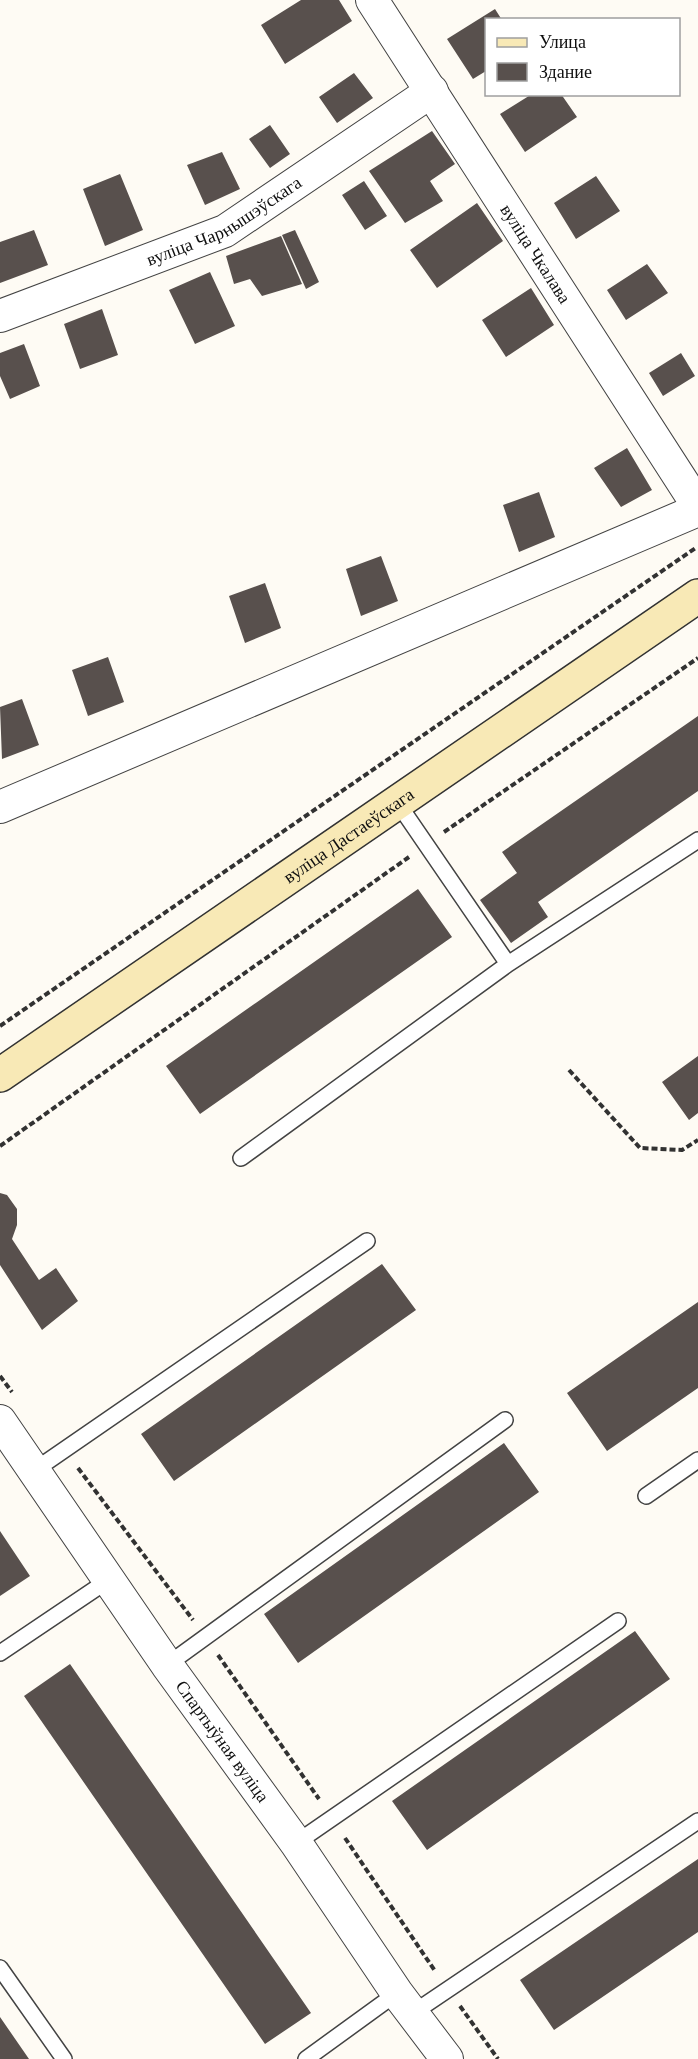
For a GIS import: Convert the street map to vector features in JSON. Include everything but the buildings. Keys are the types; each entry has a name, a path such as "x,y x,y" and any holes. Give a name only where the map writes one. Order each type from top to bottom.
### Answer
{"street":[{"name":"вуліца Чкалава","path":"372,0 698,508"},
{"name":"вуліца Чарнышэўскага","path":"0,316 225,231 432,91"},
{"path":"0,807 698,508"},
{"name":"вуліца Дастаеўскага","path":"0,1075 698,596"},
{"name":"Спартыўная вуліца","path":"9,1410 35,1470 167,1665 296,1843 405,2003 447,2059"}],"lane":[{"path":"397,802 508,964"},
{"path":"241,1158 508,964 698,840"},
{"path":"35,1470 367,1241"},
{"path":"167,1665 505,1420"},
{"path":"646,1496 698,1460"},
{"path":"0,1653 110,1579"},
{"path":"296,1843 618,1621"},
{"path":"306,2059 405,2003 448,1989 698,1821"},
{"path":"0,1968 64,2059"}],"path":[{"path":"0,1026 698,546"},
{"path":"0,1146 426,844 698,658"},
{"path":"569,1070 640,1148 682,1150 698,1140"},
{"path":"0,1376 9,1410"},
{"path":"64,1450 206,1637 498,2059"}]}
